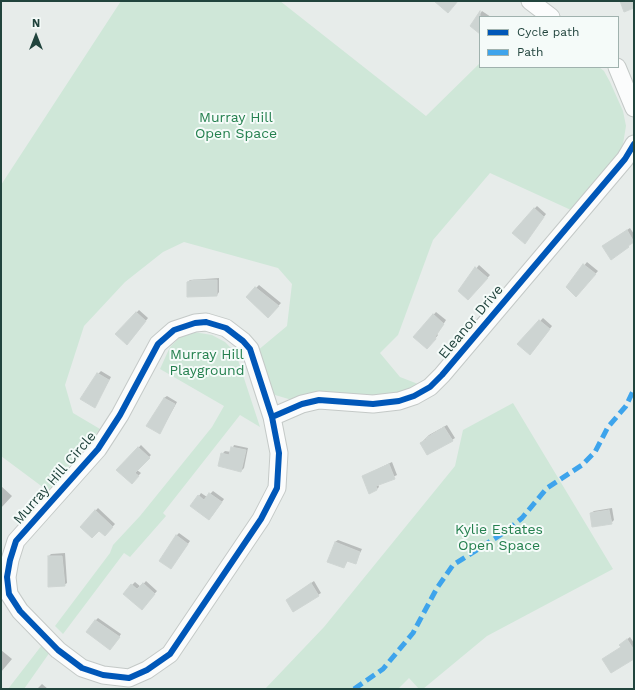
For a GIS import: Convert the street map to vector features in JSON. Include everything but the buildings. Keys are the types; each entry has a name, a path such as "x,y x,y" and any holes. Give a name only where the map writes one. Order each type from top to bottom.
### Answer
{"street":[{"path":"530,1 550,16"},
{"path":"617,68 634,108"},
{"name":"Eleanor Drive","path":"272,417 302,404 319,400 373,404 400,401 414,396 430,387 442,375 620,165 629,154 634,144"},
{"name":"Murray Hill Circle","path":"206,322 216,324 236,334 250,350 272,417 279,453 279,476 277,488 261,519 170,654 147,670 129,678 103,675 82,668 58,650 20,611 9,594 7,577 7,549 16,541 98,449 120,415 158,344 174,330 195,323 206,322"}],"green space":[{"name":"Murray Hill Open Space","path":"121,1 280,1 426,116 479,64 479,68 600,68 604,71 610,82 623,111 626,126 623,144 620,151 571,210 490,173 433,240 398,335 380,353 400,377 418,384 393,396 292,400 275,395 271,392 257,351 287,326 292,284 278,268 184,242 163,252 125,282 84,326 65,385 73,413 100,429 48,491 1,456 1,185"},
{"name":"Murray Hill Playground","path":"194,332 212,335 225,342 231,348 237,357 260,427 240,415 163,513 166,516 130,557 124,553 63,634 55,626 110,553 113,545 140,516 212,427 224,406 160,369 170,347 180,337"},
{"name":"Kylie Estates Open Space","path":"513,403 613,569 487,636 423,689 419,689 409,678 398,689 265,689 324,627 455,466 463,430"},
{"path":"42,645 50,652 24,689 8,689"}],"marked path":[{"path":"354,689 383,669 413,633 437,588 453,565 505,532 522,518 547,488 582,465 595,452 608,427 626,406 634,389"}],"cycle path":[{"path":"272,417 302,404 319,400 373,404 399,401 414,396 430,387 442,375 625,159 634,144"},
{"path":"206,322 226,328 243,341 250,349 272,417 279,453 277,488 261,519 170,654 147,670 129,678 103,675 82,668 58,650 20,611 9,594 7,577 10,560 16,541 98,449 120,415 158,344 174,330 195,323 206,322"}]}
